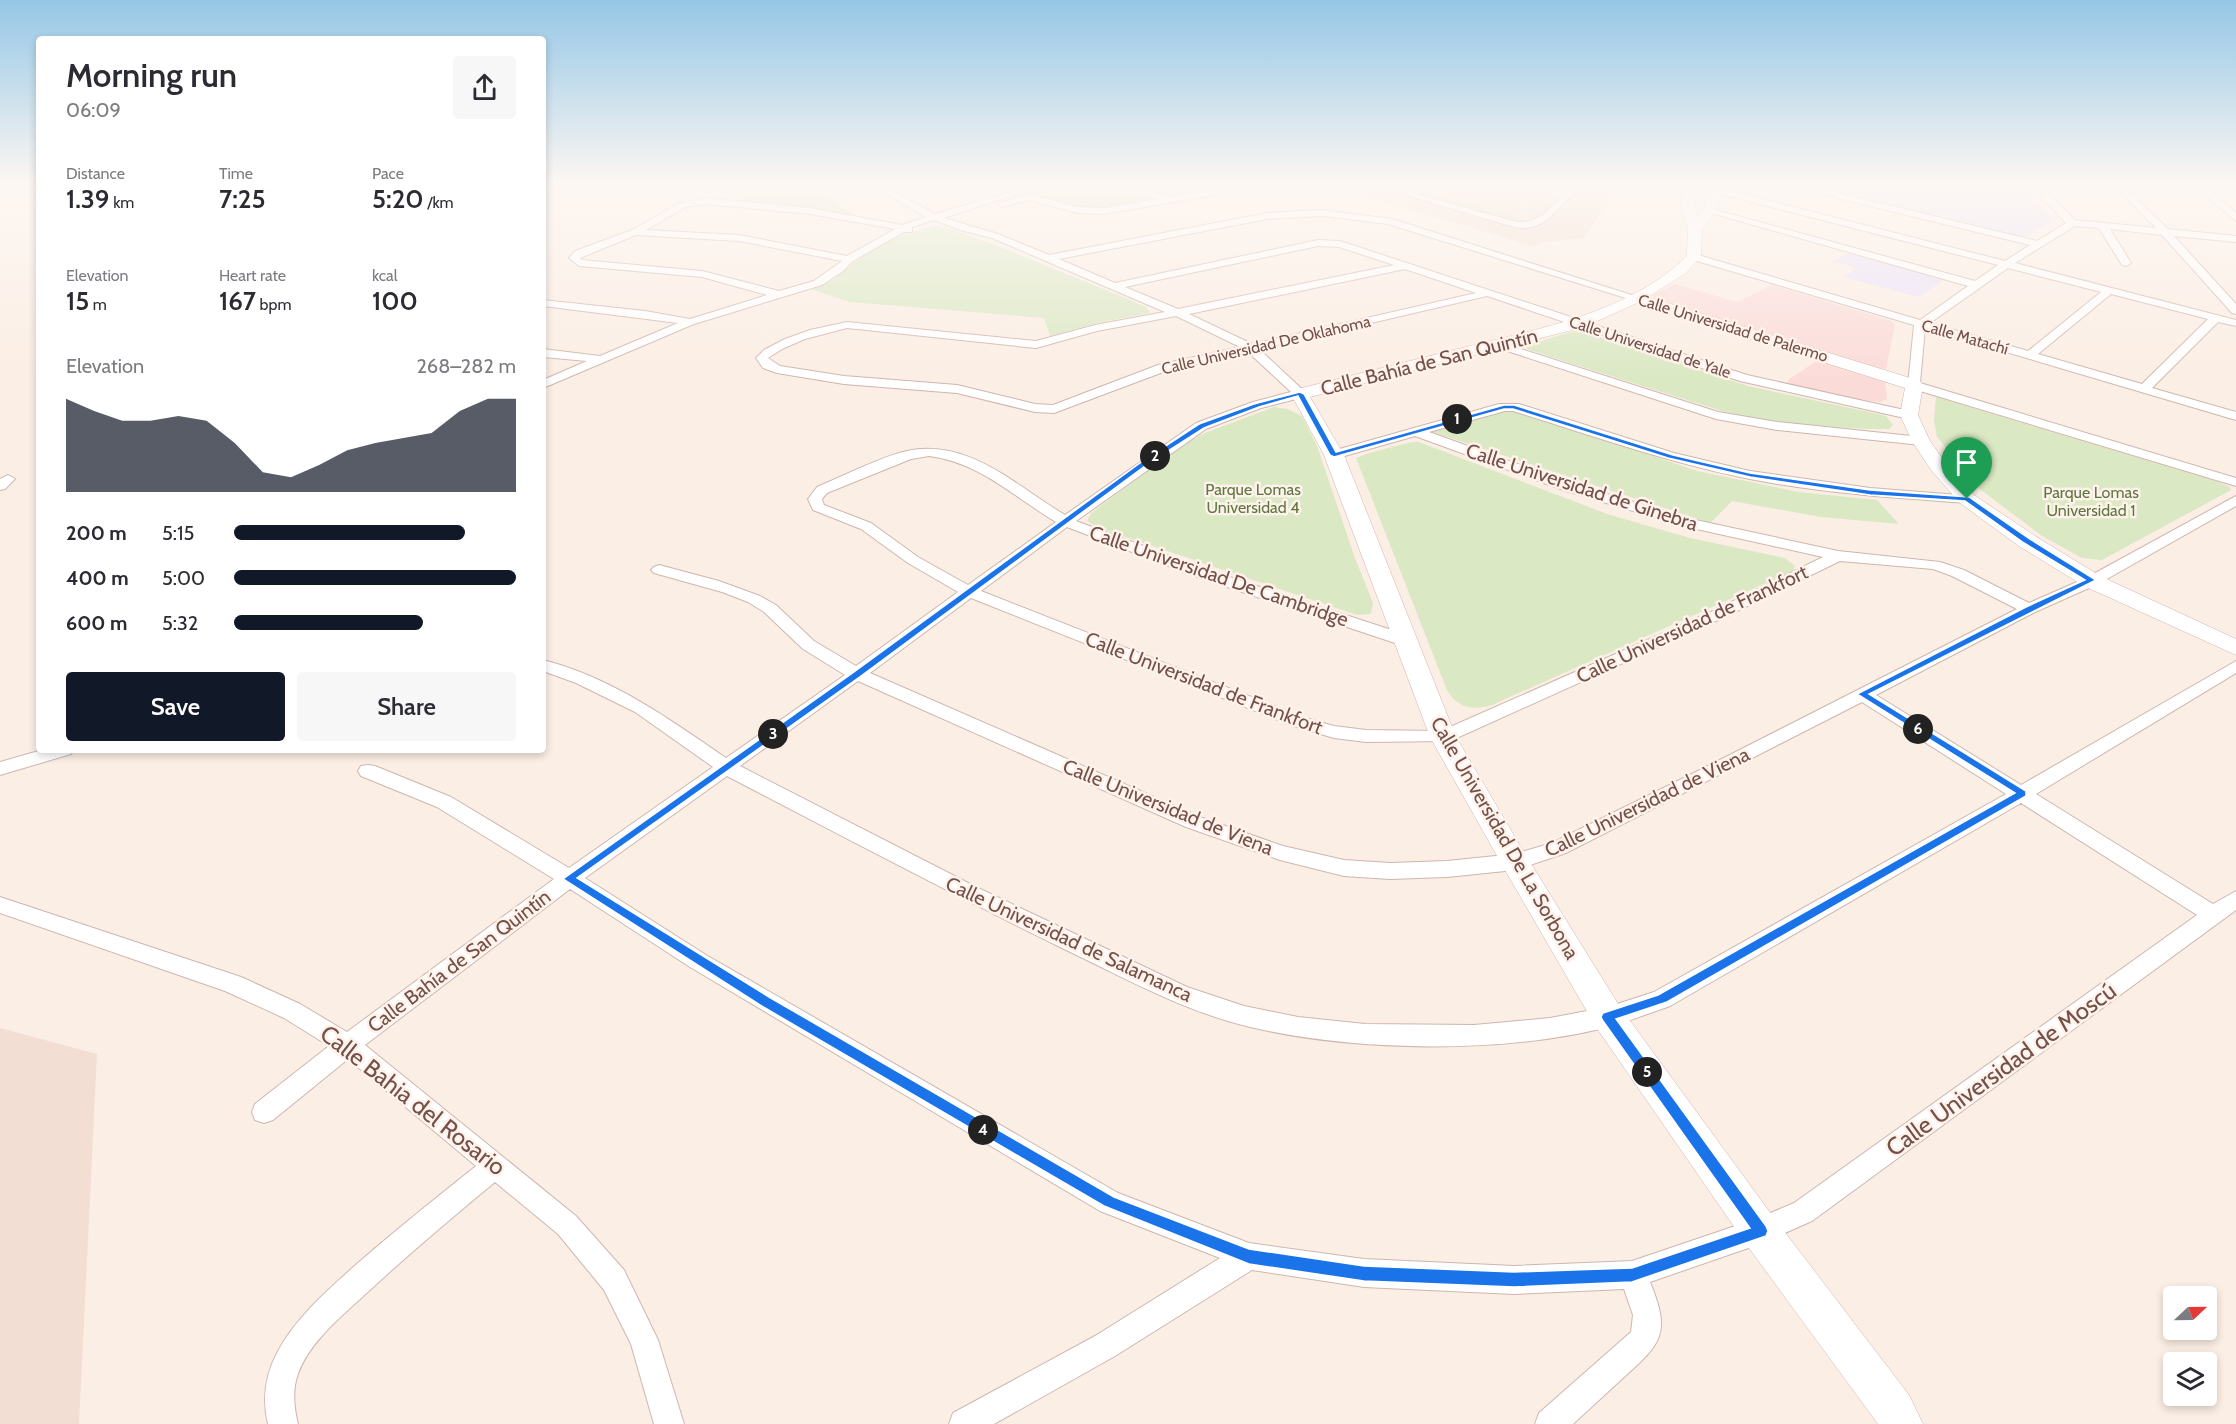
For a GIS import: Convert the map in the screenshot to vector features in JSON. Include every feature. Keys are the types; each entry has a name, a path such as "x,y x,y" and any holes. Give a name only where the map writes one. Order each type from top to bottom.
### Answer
{"street":[{"path":"586,250 574,258 579,263 702,274 780,295"},
{"path":"804,250 849,259"},
{"path":"546,383 690,322 818,283 838,270 849,259 865,250"},
{"name":"Calle Universidad De La Sorbona","path":"1030,250 1218,330 1251,348 1300,394 1334,455 1443,737 1515,862 1608,1017 1761,1231 1904,1419"},
{"name":"Calle Universidad de Palermo","path":"1049,258 1088,250"},
{"name":"Calle Universidad de Yale","path":"1114,286 1286,250"},
{"name":"Calle Universidad de Yale","path":"1359,250 1744,378 1909,415"},
{"name":"Calle Universidad de Palermo","path":"1483,250 1914,385 2236,482"},
{"path":"1694,250 1694,257"},
{"path":"1851,250 1976,285"},
{"path":"1949,250 2236,323"},
{"path":"2028,250 1920,325 1909,415 1921,441 1938,466 1967,499 2027,541 2092,580 2236,648"},
{"path":"2118,250 2126,263"},
{"path":"2181,250 2236,311"},
{"name":"Calle Bahía de San Quintín","path":"264,1112 348,1045 569,879 857,674 1147,462 1202,426 1246,409 1300,394 1578,324 1636,298 1681,270 1694,257"},
{"name":"Calle Matachí","path":"1694,257 1920,325 2232,413"},
{"path":"1179,314 1404,266"},
{"path":"2029,356 2109,291"},
{"name":"Calle Universidad De Oklahoma","path":"1179,314 1096,328 1052,344 1035,346 843,325 773,349 762,358 767,365 777,369 844,380 957,389 1048,409 1059,408 1109,386 1162,368 1488,293"},
{"path":"546,303 645,314 690,322"},
{"path":"2144,389 2215,318"},
{"path":"1498,345 1716,415 1777,426 1921,441"},
{"path":"546,353 602,359"},
{"path":"1334,455 1504,407 1519,407 1670,456 1740,473 1870,492 1967,499"},
{"name":"Calle Universidad de Ginebra","path":"1413,431 1628,506 1757,540 1838,556 1935,565 1958,573 2029,609"},
{"name":"Calle Universidad De Cambridge","path":"815,503 815,499 822,490 908,455 934,451 954,456 1002,478 1065,521 1174,564 1404,640"},
{"name":"Calle Universidad de Viena","path":"659,570 747,596 764,604 820,654 857,674 1193,822 1280,853 1344,867 1390,871 1447,869 1515,862 1559,848 1719,769 2029,609 2092,580 2236,500"},
{"name":"Calle Universidad de Frankfort","path":"815,503 824,511 866,526 913,560 969,592 1299,722 1334,732 1366,736 1443,737 1719,615 1838,556"},
{"name":"Calle Universidad de Salamanca","path":"546,666 582,679 641,708 726,767 967,892 1168,989 1244,1016 1298,1027 1365,1034 1474,1035 1550,1028 1608,1017 1662,999 2023,793 2236,666"},
{"path":"1862,694 2023,793 2215,916"},
{"path":"0,769 54,753"},
{"name":"Calle Universidad de Moscú","path":"368,771 444,802 490,828 708,967 1109,1202 1249,1256 1364,1273 1514,1280 1632,1275 1761,1231 1803,1212 2215,916 2236,898"},
{"name":"Calle Bahia del Rosario","path":"0,905 233,984 292,1011 348,1045 567,1225 614,1280 644,1341 669,1424"},
{"path":"283,1424 279,1410 279,1391 286,1368 295,1351 313,1327 389,1254 496,1166"},
{"path":"964,1424 1105,1346 1249,1256"},
{"path":"1550,1424 1643,1341 1648,1327 1648,1310 1632,1275"}],"shaded area":[{"path":"1848,254 1945,279 1919,297 1843,277 1857,268 1832,261"},
{"path":"1675,284 1737,302 1772,285 1892,321 1895,325 1886,369 1655,300 1653,295"},
{"path":"1818,360 1885,380 1887,399 1880,402 1857,399 1789,385 1788,380"},
{"path":"0,1028 97,1054 79,1424 0,1424"}],"green space":[{"path":"870,250 1008,250 1146,307 1150,313 1097,323 1050,336 1044,318 849,302 811,289 833,280"},
{"path":"1574,331 1587,333 1748,386 1886,416 1893,425 1889,429 1865,429 1758,419 1722,411 1526,349 1528,345"},
{"name":"Parque Lomas Universidad 1","path":"1936,397 2216,481 2230,487 2231,490 2102,560 2082,558 2042,536 1980,489 1937,437 1934,420"},
{"name":"Parque Lomas Universidad 4","path":"1274,407 1287,409 1302,416 1317,446 1355,558 1373,603 1371,614 1357,615 1099,528 1087,521 1091,513 1184,444 1205,433"},
{"path":"1505,410 1522,411 1697,471 1799,492 1877,500 1899,524 1821,517 1732,501 1710,523 1429,431"},
{"path":"1419,442 1607,514 1690,538 1785,558 1795,566 1793,571 1492,705 1472,708 1456,701 1447,690 1356,458"}],"route":[{"path":"1300,394 1334,455 1504,407 1519,407 1670,456 1750,475 1870,492 1967,499 2027,541 2092,580 2029,609 1862,694 2023,793 1662,999 1608,1017 1761,1231 1632,1275 1514,1280 1364,1273 1249,1256 1109,1202 764,1001 569,879 857,674 1147,462 1202,426 1257,405 1300,394"}]}
